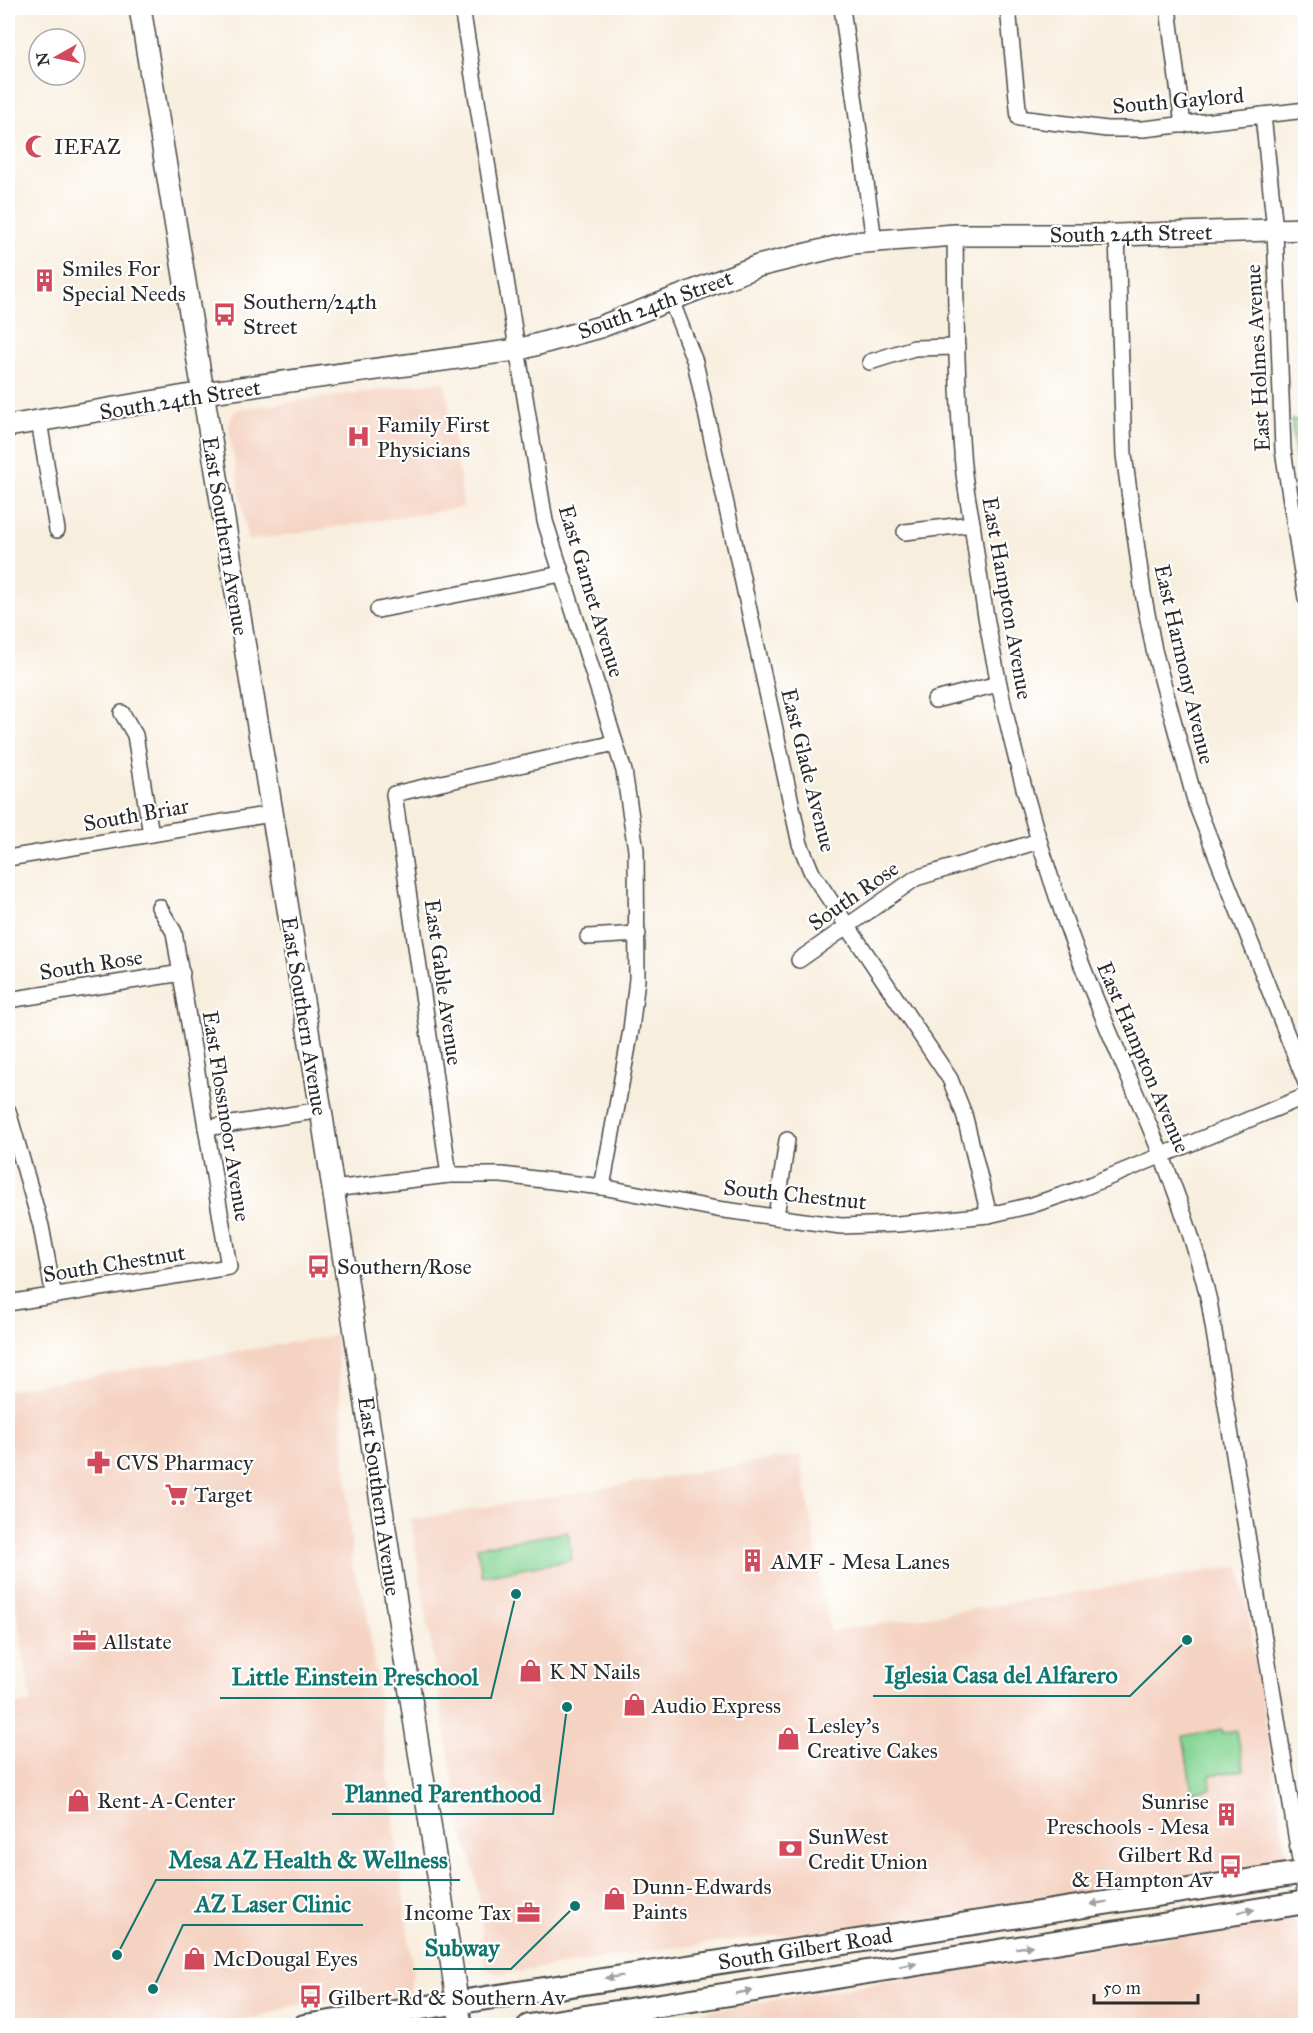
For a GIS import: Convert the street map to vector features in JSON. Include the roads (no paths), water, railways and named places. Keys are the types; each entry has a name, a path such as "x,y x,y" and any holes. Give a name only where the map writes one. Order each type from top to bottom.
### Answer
{"main road":[{"name":"East Southern Avenue","path":"140,8 321,1110 461,2025"},
{"name":"South 24th Street","path":"8,426 203,393 517,350 600,327 781,259 874,241 955,235 1117,235 1305,229"},
{"name":"South Gilbert Road","path":"304,2025 1304,1872"},
{"name":"South Gilbert Road","path":"529,2025 1305,1902"}],"street":[{"name":"East Garnet Avenue","path":"462,8 545,521 624,771 635,840 638,934 631,1030 602,1187"},
{"path":"842,8 874,241"},
{"name":"South Gaylord","path":"1008,8 1019,118 1107,129 1183,125 1305,110"},
{"path":"1168,8 1183,125"},
{"name":"East Holmes Avenue","path":"1263,115 1275,230 1283,450 1305,598"},
{"name":"East Hampton Avenue","path":"955,235 962,453 998,684 1017,766 1039,841 1087,984 1161,1155 1193,1238 1209,1301 1304,1872 1305,1897"},
{"name":"East Harmony Avenue","path":"1117,235 1124,455 1133,530 1154,650 1196,804 1305,1083"},
{"name":"East Glade Avenue","path":"671,300 695,362 800,844 812,873 950,1079 964,1114 989,1215"},
{"path":"870,362 914,348 957,347"},
{"path":"39,421 57,530"},
{"path":"905,532 972,524"},
{"path":"378,610 561,574"},
{"path":"935,700 998,684"},
{"path":"122,713 135,735 151,834"},
{"name":"East Gable Avenue","path":"449,1175 394,794 615,743"},
{"name":"South Briar","path":"8,858 271,814"},
{"name":"South Rose","path":"799,960 916,878 1039,841"},
{"name":"East Flossmoor Avenue","path":"159,907 174,932 182,973 229,1267"},
{"path":"588,937 638,934"},
{"name":"South Rose","path":"8,1000 182,973"},
{"name":"South Chestnut","path":"333,1189 449,1175 502,1175 602,1187 717,1209 841,1226 898,1224 989,1215 1051,1198 1305,1096"},
{"path":"206,1128 321,1110"},
{"path":"8,1111 41,1226 54,1296"},
{"path":"776,1217 787,1140"},
{"name":"South Chestnut","path":"8,1303 229,1267"}],"place":[{"name":"IEFAZ","path":"36,146"},
{"name":"Smiles For Special Needs","path":"44,281"},
{"name":"Southern/24th Street","path":"225,314"},
{"name":"Family First Physicians","path":"359,437"},
{"name":"Southern/Rose","path":"319,1266"},
{"name":"CVS Pharmacy","path":"98,1462"},
{"name":"Target","path":"176,1494"},
{"name":"AMF - Mesa Lanes","path":"753,1561"},
{"name":"Little Einstein Preschool","path":"516,1594"},
{"name":"Iglesia Casa del Alfarero","path":"1187,1640"},
{"name":"Allstate","path":"85,1641"},
{"name":"K N Nails","path":"531,1671"},
{"name":"Audio Express","path":"634,1705"},
{"name":"Planned Parenthood","path":"567,1707"},
{"name":"Lesley's Creative Cakes","path":"789,1738"},
{"name":"Rent-A-Center","path":"79,1800"},
{"name":"Sunrise Preschools - Mesa","path":"1227,1814"},
{"name":"SunWest Credit Union","path":"790,1849"},
{"name":"Gilbert Rd & Hampton Av","path":"1231,1867"},
{"name":"Dunn-Edwards Paints","path":"614,1899"},
{"name":"Subway","path":"575,1906"},
{"name":"Income Tax","path":"529,1912"},
{"name":"Mesa AZ Health & Wellness","path":"117,1955"},
{"name":"McDougal Eyes","path":"195,1958"},
{"name":"AZ Laser Clinic","path":"153,1989"},
{"name":"Gilbert Rd & Southern Av","path":"310,1997"}]}
